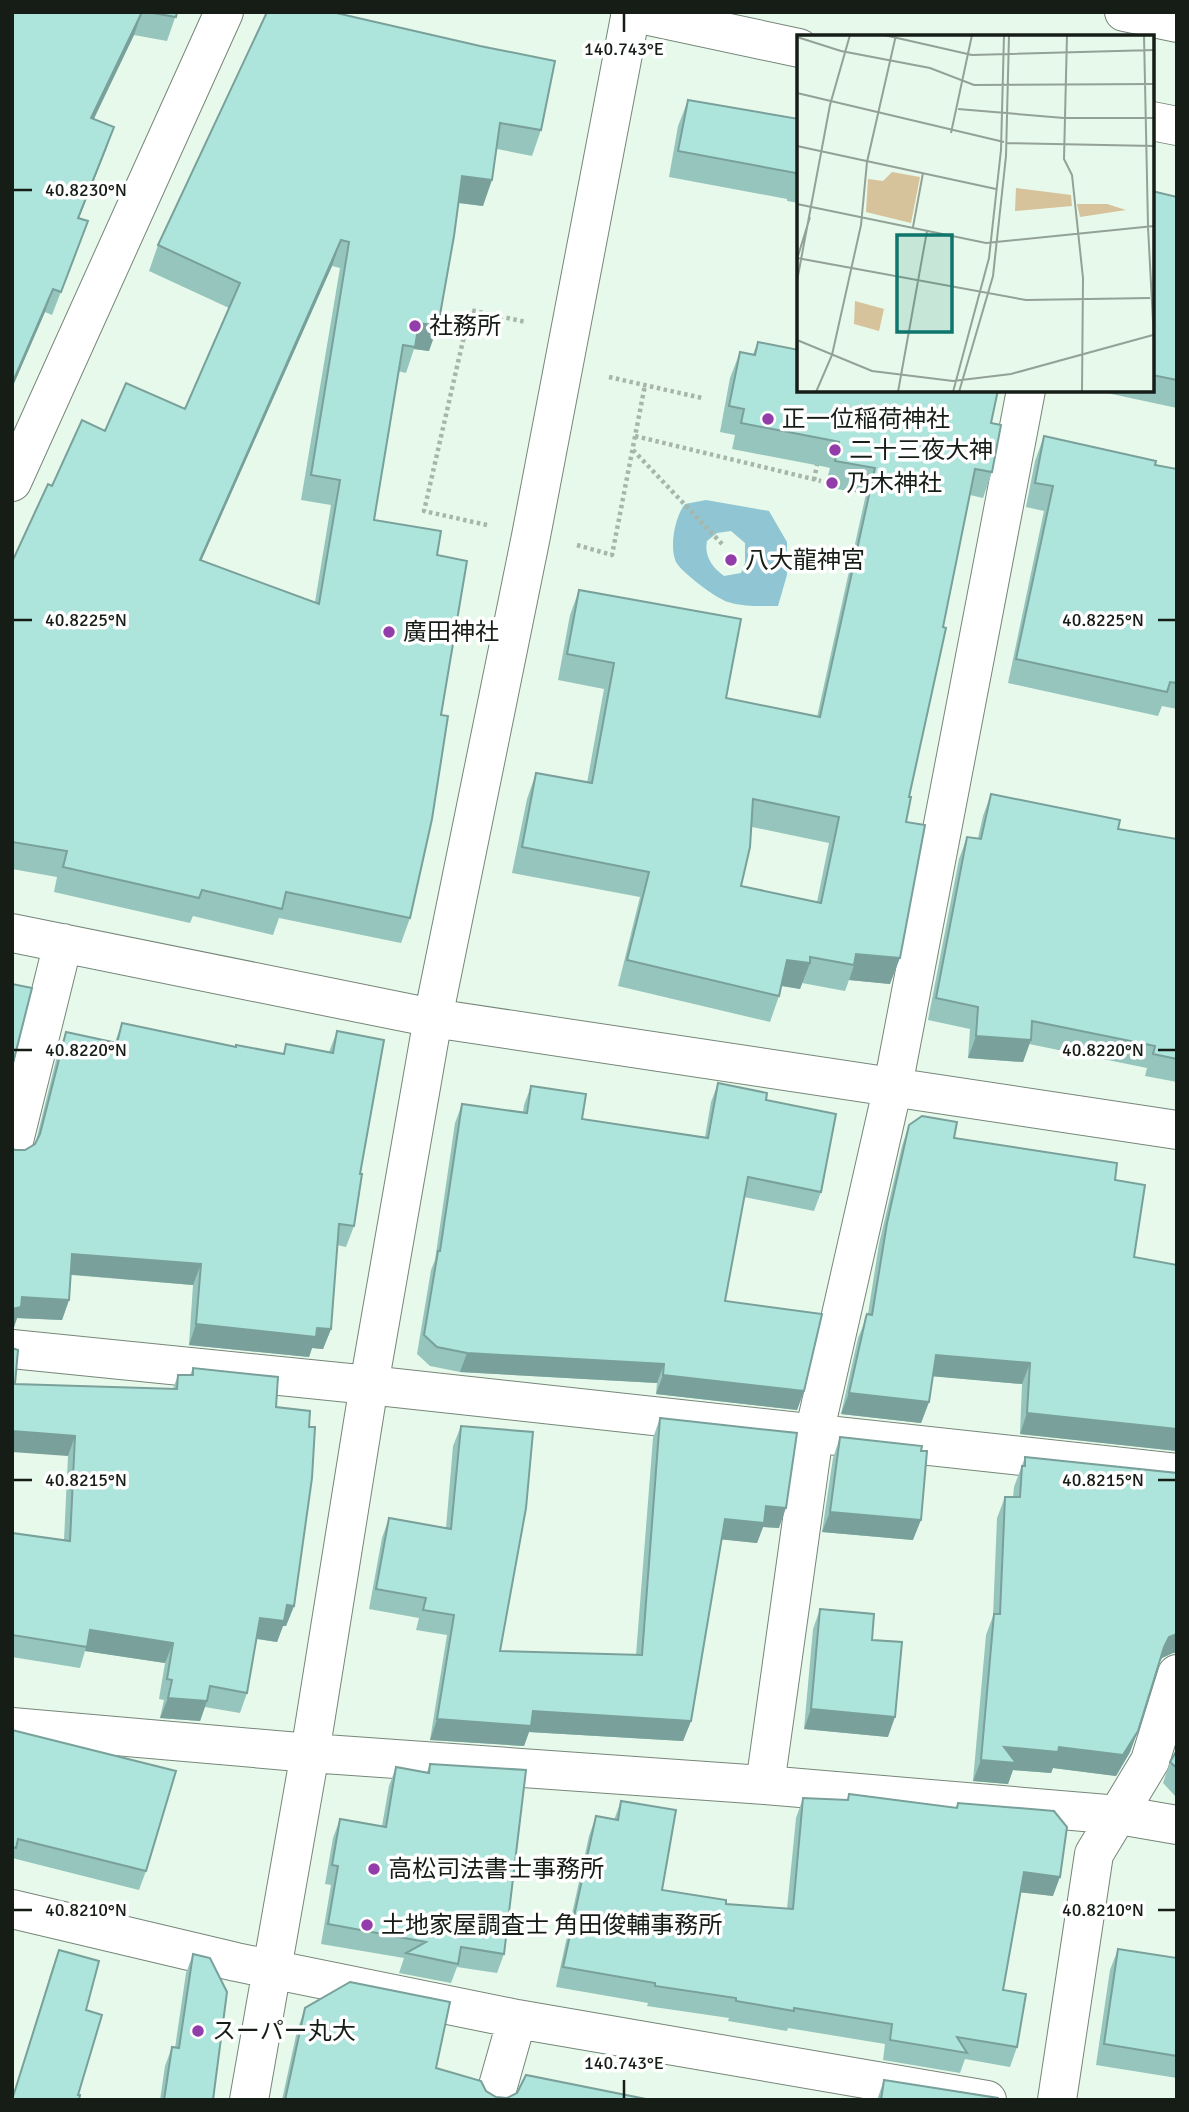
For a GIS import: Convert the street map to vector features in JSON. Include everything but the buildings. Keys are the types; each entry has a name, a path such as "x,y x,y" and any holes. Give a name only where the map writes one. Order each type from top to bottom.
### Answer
{"main road":[{"path":"12,482 224,12"},
{"path":"249,2100 433,1018 564,369 631,12 797,48"},
{"path":"1131,13 1177,23"},
{"path":"1154,121 1177,127"},
{"path":"765,1784 814,1434 893,1086 1026,392"},
{"path":"12,933 433,1018 1177,1130"},
{"path":"12,1149 63,943"},
{"path":"12,1349 369,1385 1177,1474"},
{"path":"1057,2100 1094,1854 1150,1761 1177,1674"},
{"path":"12,1727 310,1753 765,1784 1119,1815 1177,1825"},
{"path":"12,1909 272,1969 517,2019 987,2100"},
{"path":"494,2100 517,2019"}],"path":[{"path":"531,536 424,510 470,310 571,332"},
{"path":"564,369 702,398"},
{"path":"612,555 645,385"},
{"path":"635,436 821,481"},
{"path":"632,449 723,545"},
{"path":"814,480 820,453"}],"water":[{"path":"706,500 769,511 787,542 787,575 778,606 746,605 723,600 679,566 674,556 673,540 678,516 685,504","holes":["731,531 745,543 745,563 741,573 724,576 708,556 707,541 717,533"]}],"place":[{"name":"社務所","path":"415,326"},
{"name":"正一位稲荷神社","path":"768,419"},
{"name":"二十三夜大神","path":"835,450"},
{"name":"乃木神社","path":"832,483"},
{"name":"八大龍神宮","path":"731,560"},
{"name":"廣田神社","path":"389,632"},
{"name":"高松司法書士事務所","path":"374,1869"},
{"name":"土地家屋調査士 角田俊輔事務所","path":"367,1925"},
{"name":"スーパー丸大","path":"198,2031"}]}
